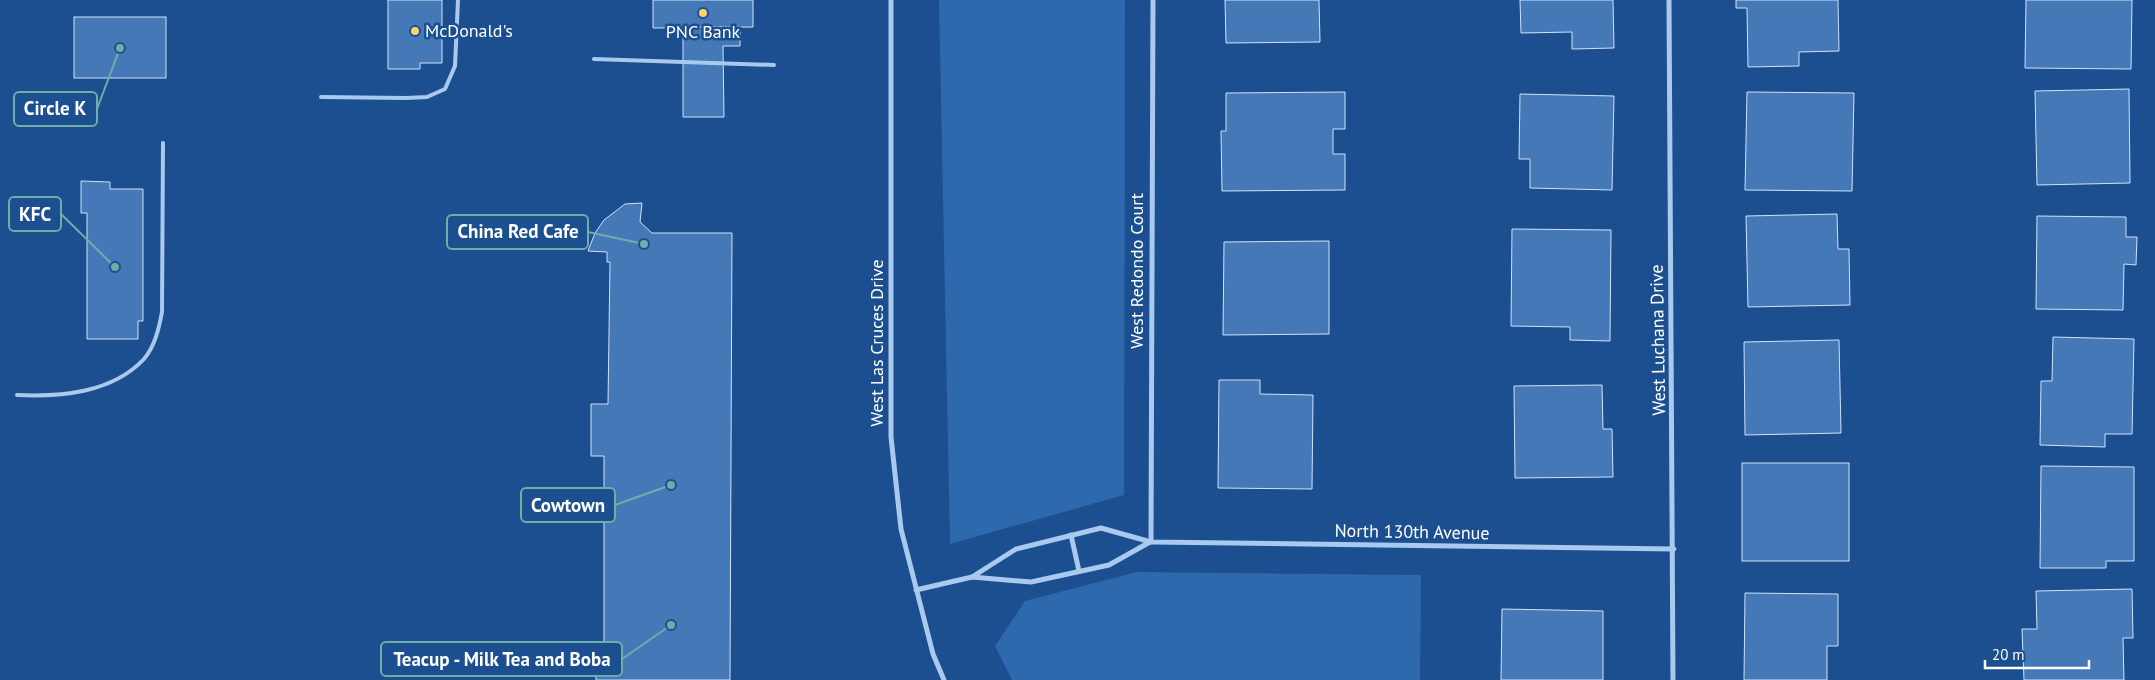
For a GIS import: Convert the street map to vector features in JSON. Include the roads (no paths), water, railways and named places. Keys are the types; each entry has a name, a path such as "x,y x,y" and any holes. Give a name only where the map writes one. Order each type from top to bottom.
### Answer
{"street":[{"name":"West Las Cruces Drive","path":"891,0 891,437 901,529 933,654 944,680"},
{"name":"West Redondo Court","path":"1151,542 1153,0"},
{"name":"West Luchana Drive","path":"1668,0 1674,549 1673,680"},
{"name":"North 130th Avenue","path":"972,577 1016,550 1071,534 1101,528 1151,542 1674,549"},
{"path":"1071,534 1079,571"},
{"name":"North 130th Avenue","path":"916,590 972,577 1031,582 1109,565 1151,542"}],"lane":[{"path":"321,97 427,97 445,89 455,66 458,0"},
{"path":"594,59 774,65"},
{"path":"18,395 75,394 127,374 145,358 157,335 162,312 163,143"}],"place":[{"name":"PNC Bank","path":"703,13"},
{"name":"McDonald's","path":"415,31"},
{"name":"Circle K","path":"120,48"},
{"name":"China Red Cafe","path":"644,244"},
{"name":"KFC","path":"115,267"},
{"name":"Cowtown","path":"671,485"},
{"name":"Teacup - Milk Tea and Boba","path":"671,625"}]}
